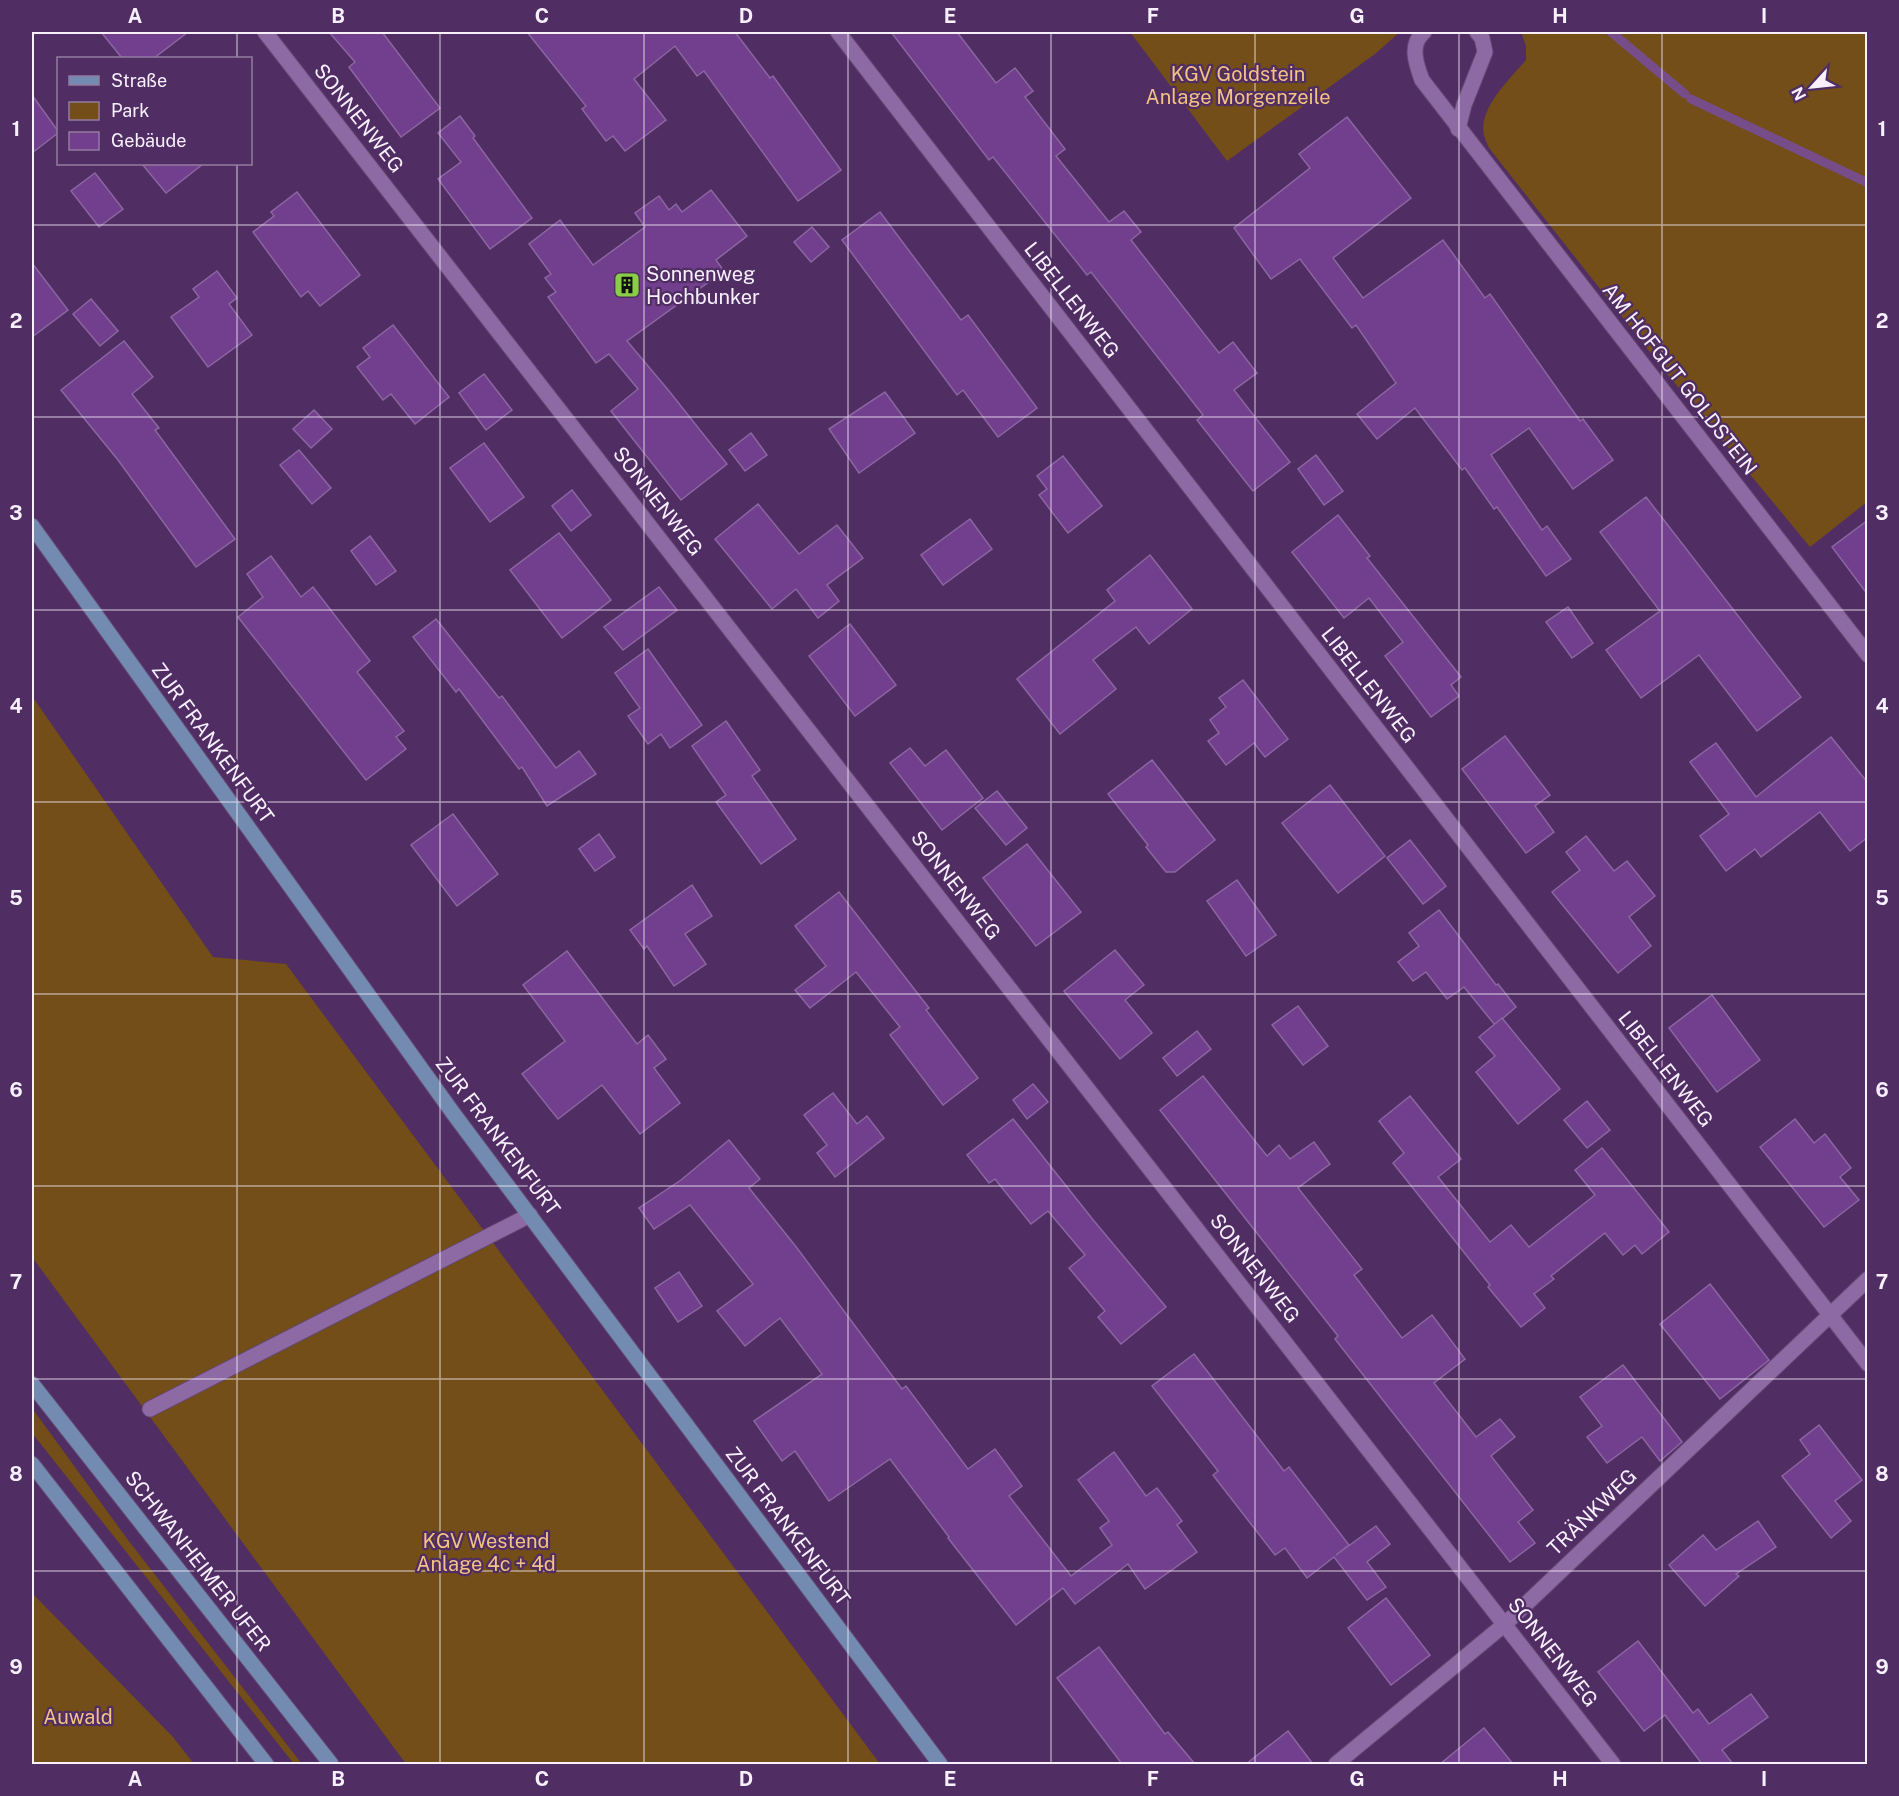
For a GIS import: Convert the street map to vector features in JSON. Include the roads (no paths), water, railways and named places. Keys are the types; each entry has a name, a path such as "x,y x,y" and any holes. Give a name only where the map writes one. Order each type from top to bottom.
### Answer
{"street":[{"name":"SONNENWEG","path":"265,32 1613,1764"},
{"name":"LIBELLENWEG","path":"838,32 1868,1364"},
{"name":"AM HOFGUT GOLDSTEIN","path":"1424,32 1420,35 1415,48 1416,63 1422,80 1868,655"},
{"path":"1458,129 1464,105 1485,52 1482,38 1477,32"},
{"name":"ZUR FRANKENFURT","path":"32,526 453,1113 940,1764"},
{"path":"150,1409 530,1215"},
{"name":"TRÄNKWEG","path":"1336,1764 1505,1624 1868,1279"},
{"name":"SCHWANHEIMER UFER","path":"32,1384 331,1764"},
{"path":"32,1464 266,1764"}],"waterway":[{"path":"1611,32 1685,94"},
{"path":"1691,99 1868,183"}],"place":[{"name":"Sonnenweg Hochbunker","path":"627,285"}],"park label":[{"name":"KGV Goldstein Anlage Morgenzeile","path":"1238,86"},
{"name":"KGV Westend Anlage 4c + 4d","path":"486,1552"},
{"name":"Auwald","path":"78,1717"}]}
